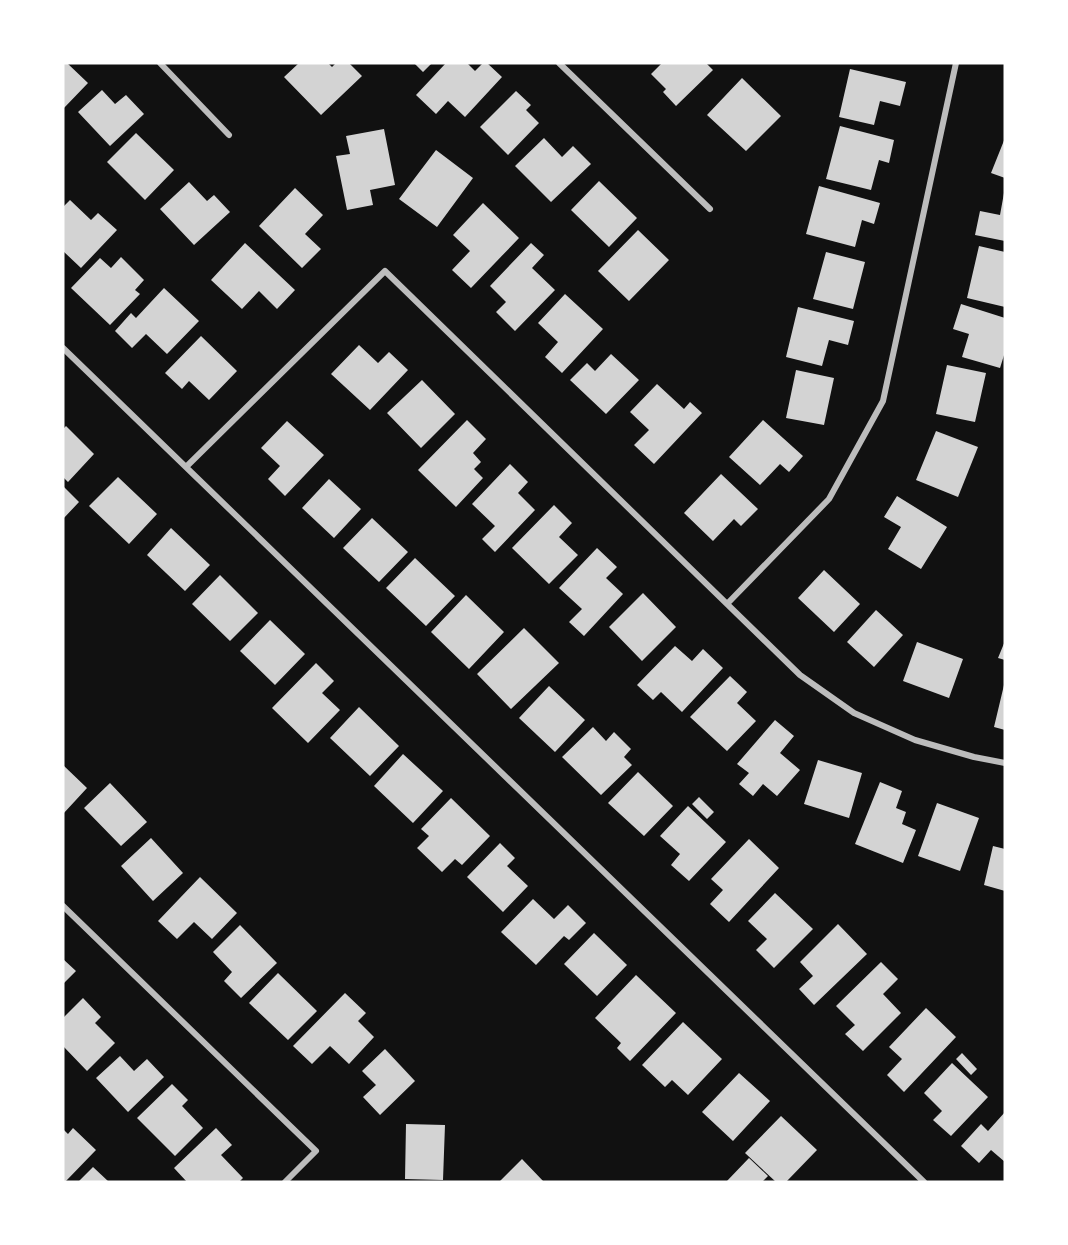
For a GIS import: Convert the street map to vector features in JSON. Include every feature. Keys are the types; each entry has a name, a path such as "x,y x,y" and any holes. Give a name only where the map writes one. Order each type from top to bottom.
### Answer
{"street":[{"path":"160,63 229,135"},
{"path":"559,63 710,209"},
{"path":"727,604 829,499 883,402 956,63"},
{"path":"186,467 385,271 800,675 854,713 915,740 974,757 1005,763"},
{"path":"63,348 924,1182"},
{"path":"63,906 316,1151 285,1182"}],"building":[{"path":"63,63 67,63 88,83 63,109"},
{"path":"299,63 328,63 332,67 336,63 349,63 362,76 321,115 284,77"},
{"path":"414,63 432,63 423,72"},
{"path":"446,63 467,63 475,71 483,63 487,63 502,77 465,117 448,101 436,114 416,95"},
{"path":"662,63 706,63 713,70 676,106 663,92 666,89 651,74"},
{"path":"850,69 906,82 900,106 880,101 874,125 839,117"},
{"path":"742,78 781,116 746,151 707,115"},
{"path":"102,90 115,104 126,95 144,114 110,146 78,112"},
{"path":"516,91 531,105 526,110 539,123 508,155 480,127"},
{"path":"840,126 894,140 889,163 879,160 871,190 826,179"},
{"path":"384,129 395,185 370,190 373,205 347,210 336,156 350,154 346,136"},
{"path":"136,133 174,170 145,200 107,162"},
{"path":"544,138 562,157 573,146 591,164 551,202 515,166"},
{"path":"1005,138 1005,178 991,173"},
{"path":"436,150 473,178 437,227 399,199"},
{"path":"599,181 637,218 609,247 571,210"},
{"path":"189,182 207,201 214,195 230,212 194,245 160,209"},
{"path":"819,186 880,203 874,224 862,220 855,247 806,234"},
{"path":"295,188 323,215 305,234 321,249 302,268 259,226"},
{"path":"1004,193 1005,241 975,235 980,211 1000,215"},
{"path":"70,200 91,220 98,213 117,230 81,268 63,251 63,207"},
{"path":"483,203 519,238 471,288 452,270 470,251 453,235"},
{"path":"638,230 669,260 629,301 598,271"},
{"path":"245,243 295,290 277,309 259,291 242,309 211,280"},
{"path":"531,243 544,255 532,268 555,290 515,331 496,312 506,302 490,286"},
{"path":"979,246 1005,252 1005,307 967,298"},
{"path":"826,252 865,262 853,309 813,299"},
{"path":"121,257 144,280 135,290 140,294 110,325 71,288 100,258 111,268"},
{"path":"164,288 199,321 167,354 146,334 132,348 115,331 131,313 136,318"},
{"path":"565,294 603,329 562,373 545,357 558,342 538,323"},
{"path":"961,304 1005,318 1005,352 1000,368 962,357 969,334 953,329"},
{"path":"798,307 854,321 848,345 829,340 822,366 786,357"},
{"path":"201,336 237,371 209,400 189,381 182,389 165,373"},
{"path":"359,345 378,363 389,352 408,370 370,410 331,374"},
{"path":"611,354 639,380 606,414 570,380 587,363 595,371"},
{"path":"947,365 986,373 975,422 936,414"},
{"path":"796,370 834,378 824,425 786,418"},
{"path":"422,380 455,414 421,448 387,413"},
{"path":"657,384 684,409 690,402 702,413 654,464 634,445 649,430 630,412"},
{"path":"467,420 486,439 473,453 481,462 474,469 483,478 456,507 418,470"},
{"path":"763,420 803,456 789,472 780,464 760,485 729,457"},
{"path":"287,421 324,455 285,496 268,479 280,466 261,448"},
{"path":"66,426 94,454 68,482 63,477 63,429"},
{"path":"936,431 978,447 958,497 916,480"},
{"path":"510,464 528,482 518,493 535,510 495,552 482,539 495,526 472,504"},
{"path":"721,474 758,509 741,526 734,519 713,541 684,513"},
{"path":"118,477 157,514 129,544 89,506"},
{"path":"329,479 361,509 334,538 302,508"},
{"path":"63,486 79,502 63,519"},
{"path":"897,496 947,527 921,569 888,549 901,527 884,517"},
{"path":"554,505 572,523 559,537 578,555 549,584 512,548"},
{"path":"372,518 408,552 379,582 343,548"},
{"path":"171,528 210,565 185,591 147,555"},
{"path":"597,548 617,567 606,578 623,594 584,636 569,622 582,609 559,588"},
{"path":"415,558 455,596 426,626 386,588"},
{"path":"824,570 860,604 834,632 798,598"},
{"path":"220,575 258,613 230,641 192,604"},
{"path":"643,593 676,627 642,661 609,627"},
{"path":"466,595 504,632 469,669 431,632"},
{"path":"876,610 903,635 874,667 847,642"},
{"path":"270,620 305,654 275,685 240,651"},
{"path":"524,628 559,663 511,709 477,674"},
{"path":"1005,641 1005,660 998,658"},
{"path":"917,642 963,659 949,698 903,681"},
{"path":"675,646 692,661 703,649 723,668 682,712 661,692 653,700 637,685"},
{"path":"316,663 334,681 322,693 340,710 308,743 272,708"},
{"path":"730,676 747,692 737,703 756,721 727,751 690,717"},
{"path":"1005,685 1005,730 994,727"},
{"path":"549,686 585,720 555,752 519,718"},
{"path":"359,707 399,746 370,776 330,738"},
{"path":"775,720 794,736 780,753 800,770 777,796 763,784 753,796 739,784 749,773 737,764"},
{"path":"593,727 606,741 614,732 631,749 624,757 632,765 601,795 562,757"},
{"path":"403,754 443,791 413,823 374,786"},
{"path":"818,760 862,773 849,818 804,804"},
{"path":"63,765 87,788 63,814"},
{"path":"638,772 673,806 644,836 608,803"},
{"path":"880,782 902,791 896,808 906,812 902,824 916,830 903,863 855,844"},
{"path":"110,783 147,822 121,846 84,808"},
{"path":"699,797 714,812 707,819 692,804"},
{"path":"451,798 490,836 462,865 455,859 442,872 417,848 429,836 421,829"},
{"path":"937,803 979,818 960,871 918,856"},
{"path":"688,806 726,842 689,881 671,865 680,854 660,836"},
{"path":"151,838 183,873 153,901 121,866"},
{"path":"749,839 779,868 729,922 710,904 723,890 711,879"},
{"path":"500,843 515,858 507,866 528,886 503,912 467,877"},
{"path":"993,846 1005,849 1005,891 984,885"},
{"path":"200,877 237,913 212,939 194,922 177,939 158,921"},
{"path":"775,893 813,929 774,968 756,950 767,939 748,921"},
{"path":"533,899 554,919 568,905 586,923 569,940 564,936 536,965 501,932"},
{"path":"838,924 867,954 814,1005 799,989 813,976 800,962"},
{"path":"240,925 277,963 241,998 224,981 232,972 213,952"},
{"path":"594,933 627,965 597,996 564,964"},
{"path":"63,959 76,971 63,984"},
{"path":"881,962 898,979 883,994 901,1013 863,1051 845,1034 855,1025 836,1006"},
{"path":"278,973 317,1011 288,1040 249,1003"},
{"path":"636,975 676,1013 630,1061 617,1048 621,1043 595,1018"},
{"path":"345,993 366,1013 358,1021 374,1037 349,1064 330,1046 312,1064 293,1046"},
{"path":"83,998 101,1017 95,1023 115,1043 87,1071 63,1046 63,1018"},
{"path":"926,1008 956,1037 904,1092 887,1075 902,1059 889,1047"},
{"path":"683,1022 722,1059 688,1095 672,1080 665,1087 642,1065"},
{"path":"385,1049 415,1081 380,1115 363,1097 376,1085 362,1071"},
{"path":"962,1053 977,1069 971,1075 956,1059"},
{"path":"120,1056 134,1071 147,1059 164,1077 128,1112 96,1078"},
{"path":"952,1063 988,1097 951,1136 933,1120 942,1111 924,1093"},
{"path":"739,1073 770,1101 733,1141 702,1112"},
{"path":"172,1084 188,1100 182,1106 203,1128 175,1156 137,1118"},
{"path":"1005,1112 1005,1162 991,1150 979,1163 961,1146 981,1124 988,1131"},
{"path":"781,1116 817,1150 786,1182 776,1182 745,1153"},
{"path":"406,1124 445,1125 443,1180 405,1179"},
{"path":"73,1128 96,1150 63,1182 63,1129 68,1134"},
{"path":"216,1128 232,1145 221,1155 243,1178 239,1182 187,1182 174,1168"},
{"path":"749,1158 768,1176 762,1182 726,1182"},
{"path":"522,1159 544,1182 499,1182"},
{"path":"93,1167 109,1182 78,1182"}]}
